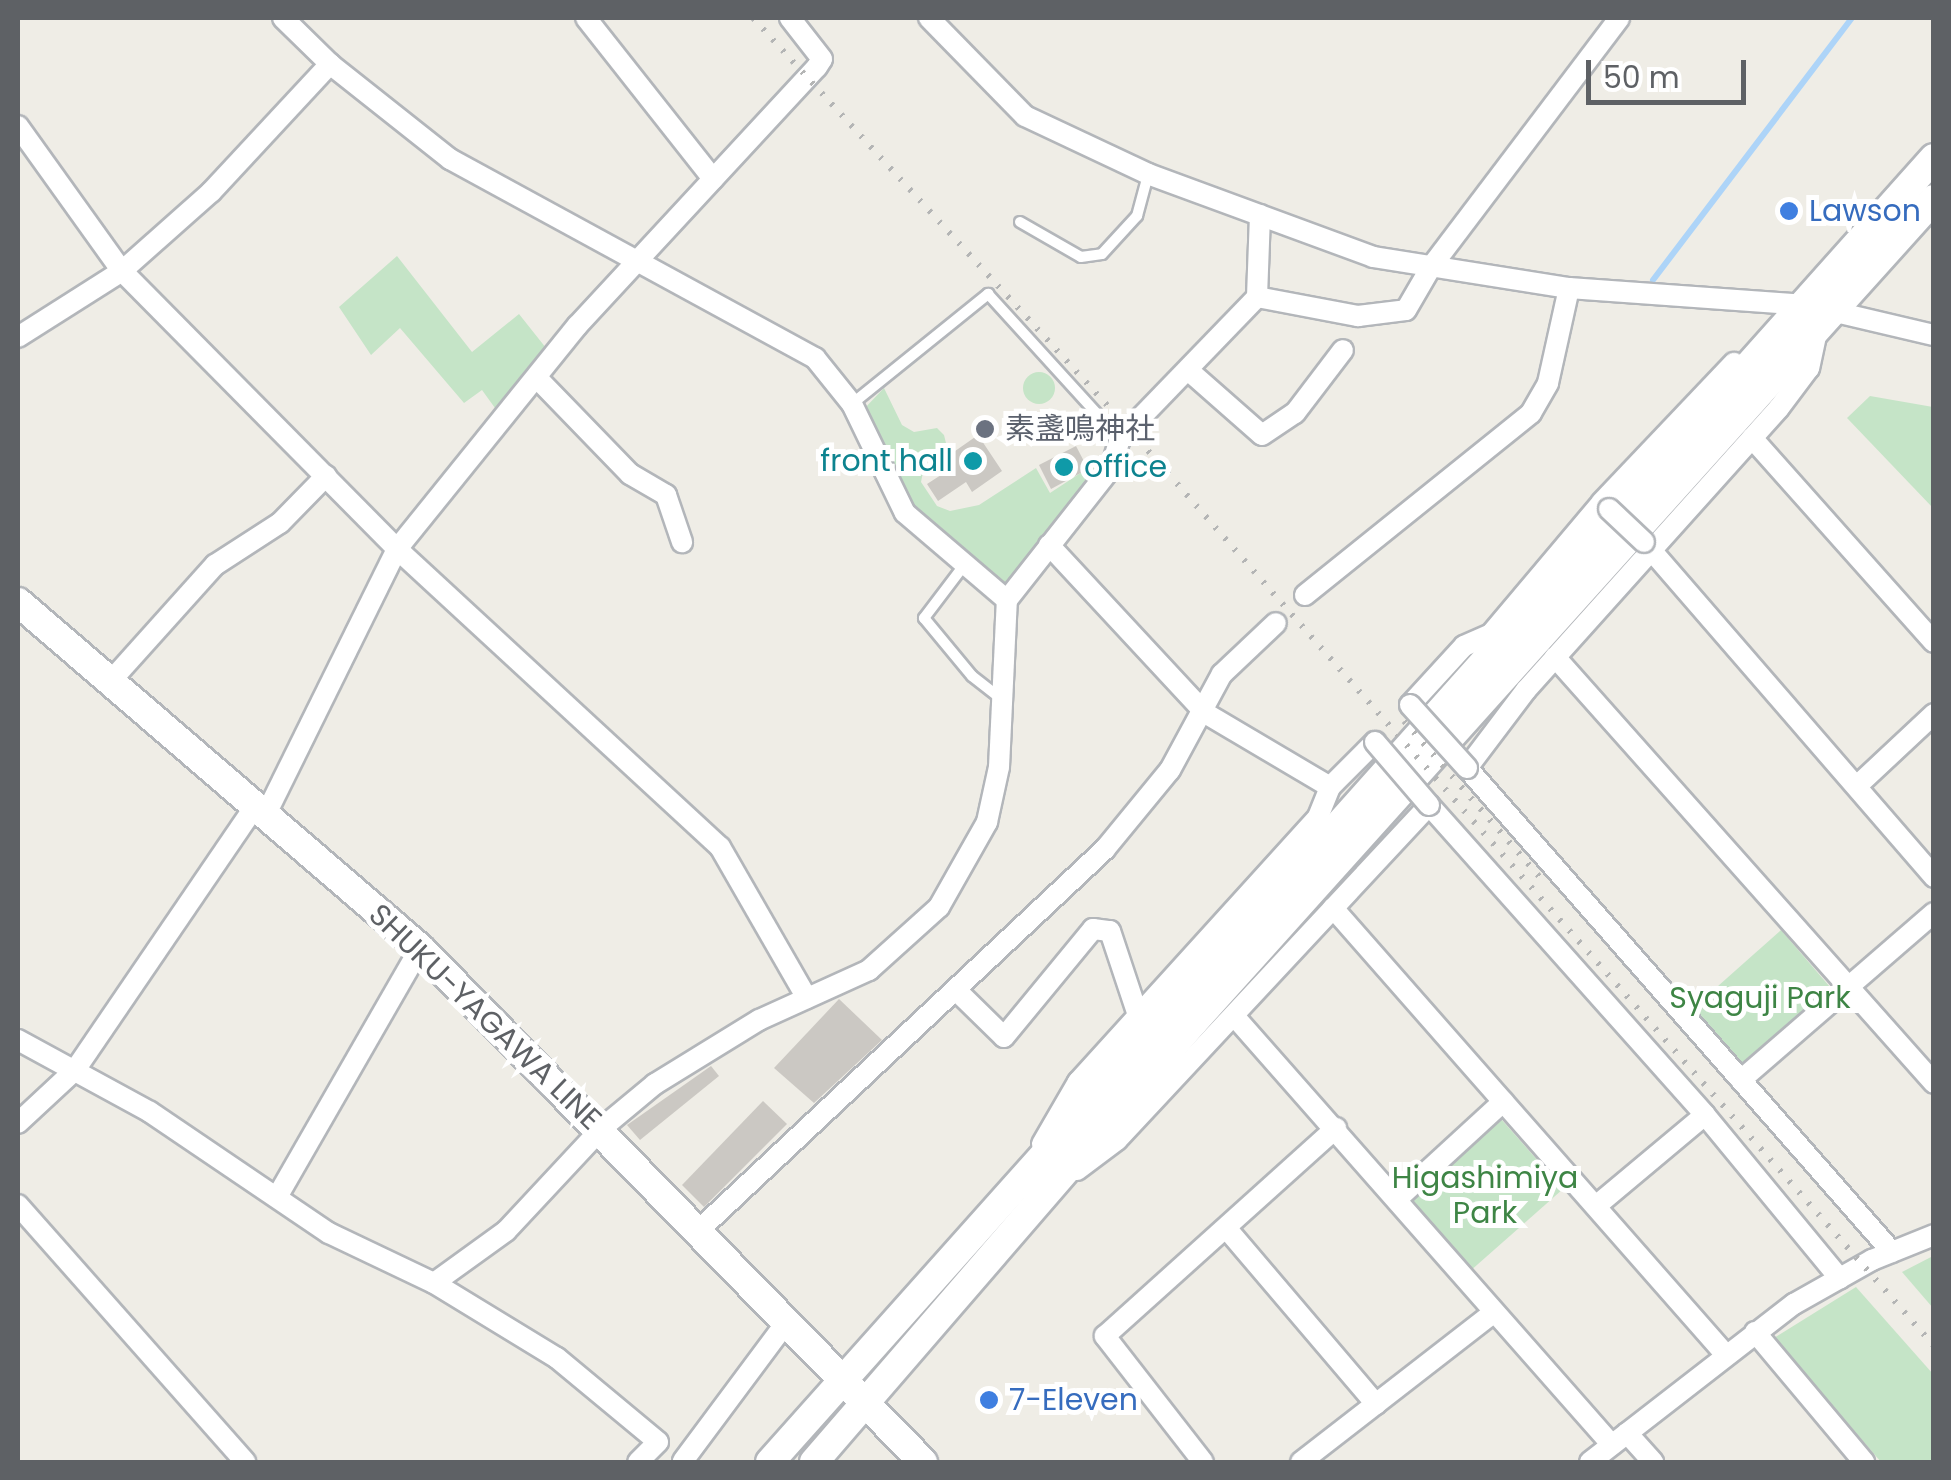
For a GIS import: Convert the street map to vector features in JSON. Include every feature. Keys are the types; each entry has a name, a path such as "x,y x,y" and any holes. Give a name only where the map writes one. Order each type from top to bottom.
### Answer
{"street":[{"path":"283,18 330,64 450,159 638,265 815,358 852,404 904,513 1007,600"},
{"path":"586,18 713,179"},
{"path":"18,1123 75,1070 259,813 397,549 537,378 822,59 790,18"},
{"path":"929,18 1025,116 1148,174 1373,257 1569,288 1797,315 1839,311 1934,335"},
{"path":"1256,297 1358,316 1389,314 1413,304 1431,267 1619,18"},
{"path":"18,337 122,271 211,192 330,64"},
{"path":"18,126 122,271 397,549 720,847 807,998"},
{"path":"770,1462 1031,1164 1934,158"},
{"path":"814,1462 1051,1188 1839,311 1934,199"},
{"path":"434,1283 506,1231 602,1128 695,1056 869,970 939,907 987,822 1004,700 1007,600 1111,468 1120,439 1256,297 1260,215"},
{"path":"1305,594 1531,413 1548,383 1569,288"},
{"path":"1797,315 1758,338 1491,634 1464,646 1410,704 1892,1252"},
{"path":"1466,768 1648,546 1752,438 1809,368 1816,336"},
{"path":"1188,370 1262,435 1295,413 1343,350"},
{"path":"537,378 630,474 666,496 682,542"},
{"path":"1752,438 1934,642"},
{"path":"110,683 215,565 280,523 326,476"},
{"path":"1606,505 1648,546 1934,877"},
{"path":"1049,545 1205,713 1330,786"},
{"name":"SHUKU-YAGAWA LINE","path":"21,613 110,683 420,948 602,1128 923,1462"},
{"path":"699,1230 1105,849 1170,770 1205,713 1222,674 1276,624"},
{"path":"1555,657 1934,1084"},
{"path":"1858,785 1934,714"},
{"path":"1031,1164 1078,1082 1318,817 1330,786 1375,742 1705,1115 1840,1280"},
{"path":"1051,1188 1117,1140 1430,804"},
{"path":"1333,908 1726,1356"},
{"path":"1741,1080 1934,914"},
{"path":"956,990 1004,1036 1094,929 1110,931 1139,1018"},
{"path":"277,1196 420,948"},
{"path":"1235,1017 1336,1128 1493,1313 1619,1439 1653,1462"},
{"path":"18,1040 75,1070 277,1196 329,1233 434,1283 557,1358 685,1462 786,1323"},
{"path":"1397,1199 1503,1102"},
{"path":"1596,1206 1705,1115"},
{"path":"1203,1462 1104,1336 1336,1128"},
{"path":"18,1205 245,1462"},
{"path":"1227,1228 1376,1404"},
{"path":"1590,1462 1755,1332 1892,1252 1934,1236"},
{"path":"1301,1462 1493,1313"},
{"path":"1755,1332 1864,1462"},
{"path":"638,1462 658,1442"}],"lane":[{"path":"1020,222 1082,257 1102,254 1136,216 1148,174"},
{"path":"852,404 988,294 1120,439"},
{"path":"966,563 924,618 972,676 1004,700"}],"green space":[{"path":"397,256 472,352 519,314 546,348 495,408 482,390 464,403 400,328 371,355 339,307"},
{"path":"1039,372 1050,377 1055,388 1050,399 1039,404 1028,399 1023,388 1028,377"},
{"path":"884,388 902,425 914,432 937,428 944,435 947,447 925,462 921,482 937,506 950,511 979,505 1036,468 1050,493 1114,451 1004,587 909,506 863,410"},
{"path":"1870,396 1933,407 1933,508 1847,418"},
{"name":"Syaguji Park","path":"1781,930 1830,987 1740,1066 1691,1010"},
{"name":"Higashimiya Park","path":"1501,1119 1563,1189 1469,1272 1407,1202"},
{"path":"1933,1256 1933,1308 1902,1272"},
{"path":"1856,1287 1933,1374 1933,1462 1881,1462 1774,1338"}],"building":[{"name":"front hall","path":"978,435 1002,471 972,492 966,482 938,501 927,484 955,466 948,456"},
{"name":"office","path":"1076,446 1088,469 1051,489 1039,465"},
{"path":"839,999 882,1040 814,1103 774,1068"},
{"path":"711,1066 719,1076 640,1140 627,1125"},
{"path":"763,1101 787,1124 704,1207 682,1185"}],"waterway":[{"path":"1653,280 1852,18"}],"railway":[{"path":"753,18 1129,429 1934,1346"},
{"path":"1404,721 1545,883"}],"place":[{"name":"Lawson","path":"1789,211"},
{"name":"素盞鳴神社","path":"985,429"},
{"name":"front hall","path":"973,461"},
{"name":"office","path":"1064,467"},
{"name":"7-Eleven","path":"989,1400"}]}
